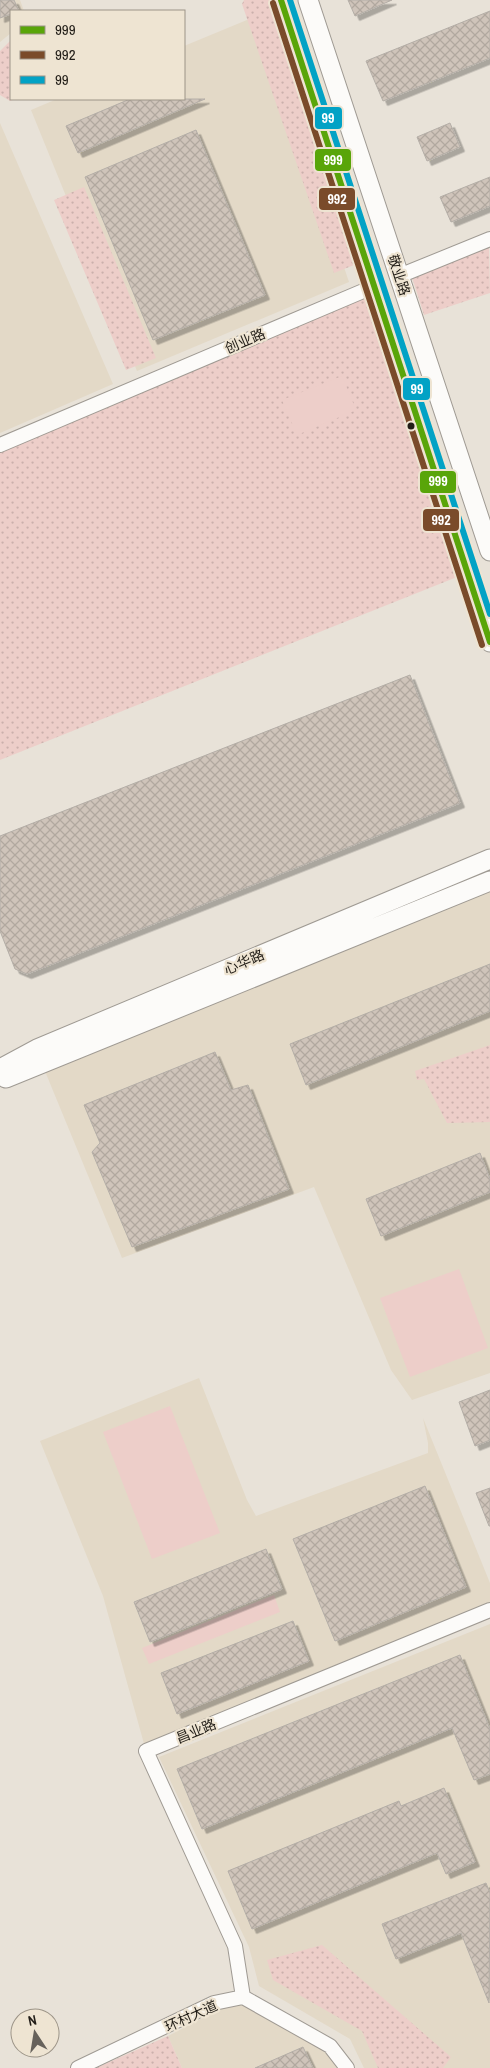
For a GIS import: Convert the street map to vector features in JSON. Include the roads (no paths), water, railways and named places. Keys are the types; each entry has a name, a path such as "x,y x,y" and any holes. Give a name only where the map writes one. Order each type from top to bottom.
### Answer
{"main road":[{"name":"敬业路","path":"281,0 490,642"},
{"name":"敬业路","path":"308,0 490,551"},
{"name":"创业路","path":"374,286 399,276"},
{"name":"心华路","path":"0,1069 46,1045 490,860"},
{"name":"心华路","path":"0,1080 490,881"}],"street":[{"name":"创业路","path":"399,276 490,240"},
{"name":"创业路","path":"0,445 374,286"},
{"name":"昌业路","path":"243,1997 235,1946 146,1751 490,1610"},
{"name":"环村大道","path":"78,2068 214,2004 243,1997"},
{"path":"243,1997 330,2046 347,2068"}]}
